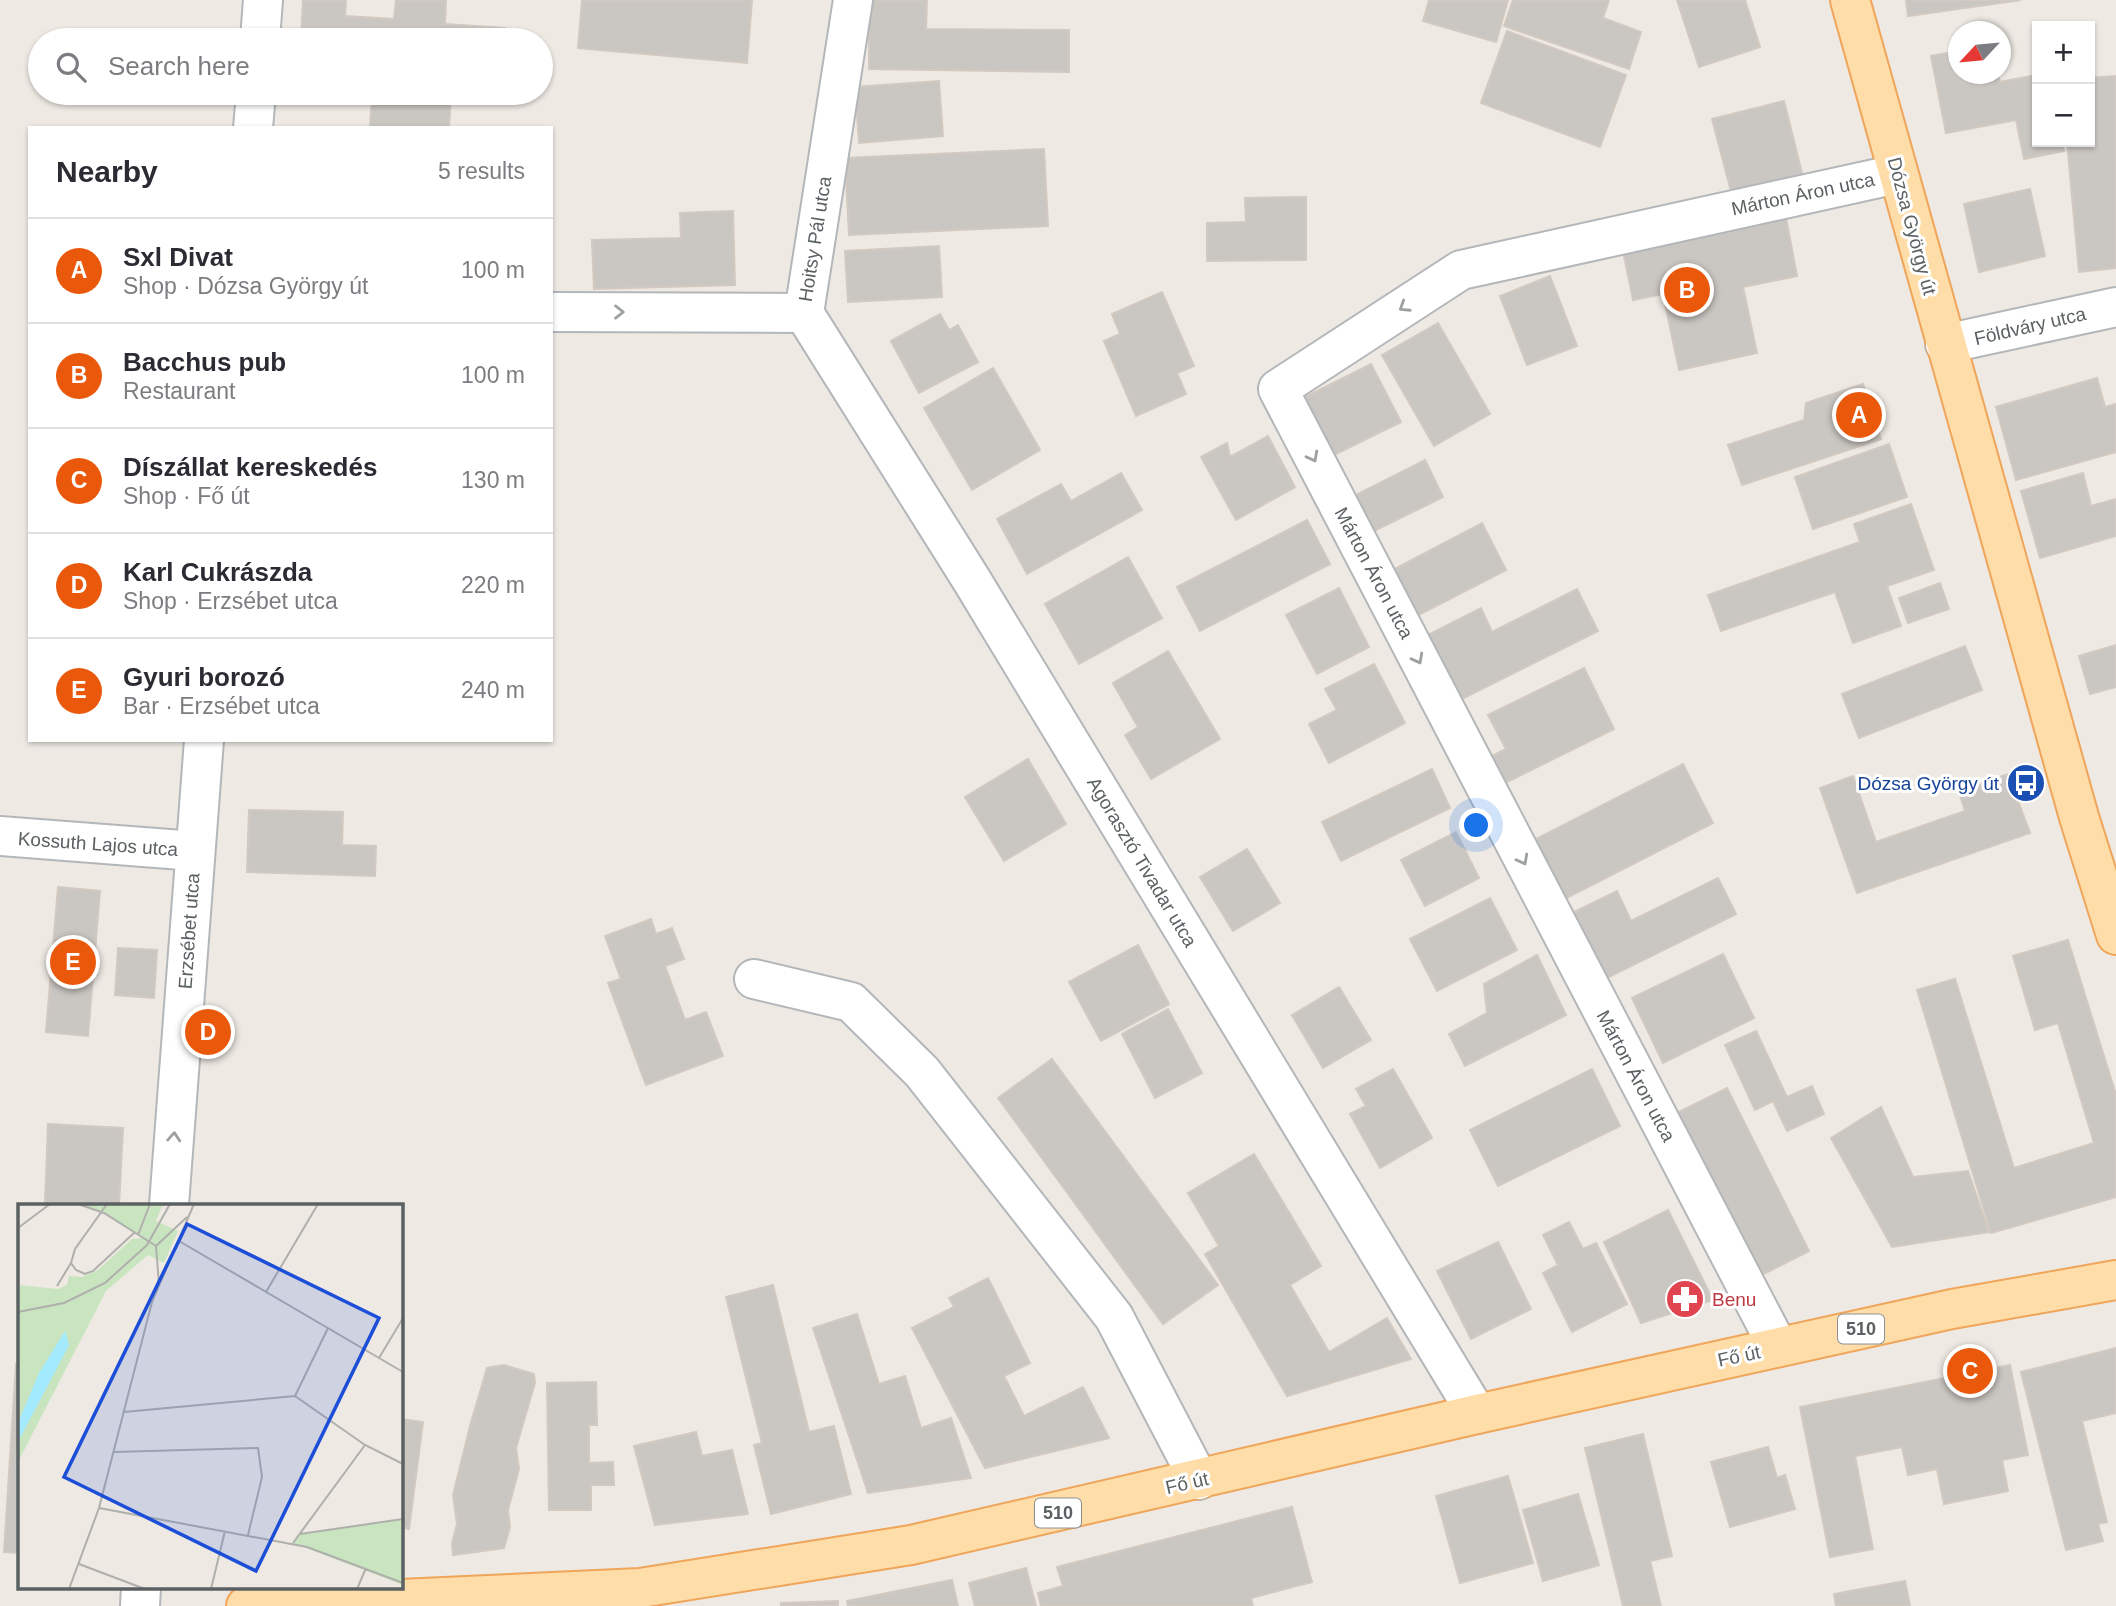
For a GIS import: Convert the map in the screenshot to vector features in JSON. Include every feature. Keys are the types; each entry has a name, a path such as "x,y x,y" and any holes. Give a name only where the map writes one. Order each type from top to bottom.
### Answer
{"main road":[{"name":"Dózsa György út","path":"1850,0 2079,817 2116,934"},
{"name":"Fő út","path":"246,1606 496,1601 640,1588 911,1545 1778,1347 1952,1309 2116,1280"}],"street":[{"path":"261,28 263,0"},
{"name":"Hoitsy Pál utca","path":"553,312 804,313 853,0"},
{"path":"253,126 255,105"},
{"name":"Márton Áron utca","path":"1778,1347 1278,389 1461,270 1897,174"},
{"name":"Földváry utca","path":"1945,344 2116,307"},
{"name":"Agorasztó Tivadar utca","path":"804,313 979,591 1477,1414"},
{"name":"Erzsébet utca","path":"169,1204 204,742"},
{"name":"Kossuth Lajos utca","path":"0,836 195,851"},
{"path":"754,979 851,1002 922,1072 1114,1317 1199,1480"},
{"path":"140,1606 141,1588"}],"building":[{"path":"303,0 346,0 345,16 394,19 396,0 446,0 445,24 505,28 302,28"},
{"path":"582,0 752,0 747,63 578,48"},
{"path":"869,0 927,0 926,29 1069,30 1069,72 869,69"},
{"path":"1429,0 1508,0 1496,42 1423,21"},
{"path":"1513,0 1609,0 1603,18 1641,32 1629,69 1504,26"},
{"path":"1677,0 1745,0 1760,47 1699,67"},
{"path":"1906,0 2021,0 1908,16"},
{"path":"1507,31 1626,75 1600,147 1481,103"},
{"path":"1948,53 1948,84 2011,84 2011,80 2032,76 2032,147 2063,147 2064,151 2024,159 2016,120 1946,133 1931,56"},
{"path":"2115,76 2116,268 2079,272 2067,147 2095,147 2095,78"},
{"path":"939,81 943,136 859,143 855,87"},
{"path":"1784,101 1804,181 1733,199 1712,119"},
{"path":"371,105 450,105 449,126 370,126"},
{"path":"1044,149 1048,226 849,235 845,158"},
{"path":"2030,189 2045,256 1979,272 1964,204"},
{"path":"1306,197 1306,260 1207,261 1207,223 1246,222 1245,198"},
{"path":"733,211 735,285 594,289 592,240 681,238 680,213"},
{"path":"1786,218 1797,276 1743,287 1757,353 1679,370 1663,294 1633,300 1623,251"},
{"path":"939,246 942,297 848,302 845,251"},
{"path":"1550,276 1577,346 1527,365 1500,296"},
{"path":"1162,292 1194,366 1177,373 1186,394 1136,416 1104,341 1120,334 1112,314"},
{"path":"940,314 949,330 958,325 978,362 919,393 891,341"},
{"path":"1438,323 1490,414 1434,446 1382,355"},
{"path":"1371,364 1401,422 1332,456 1303,398"},
{"path":"993,368 1040,450 972,490 924,408"},
{"path":"2097,378 2105,407 2116,404 2116,452 2016,480 1996,407"},
{"path":"1863,384 1881,439 1742,485 1728,445 1804,420 1806,403"},
{"path":"1268,436 1295,487 1236,520 1201,457 1227,443 1230,457"},
{"path":"1889,444 1907,497 1813,529 1795,477"},
{"path":"1425,460 1443,497 1372,532 1354,496"},
{"path":"1121,473 1142,510 1027,574 997,519 1061,484 1071,501"},
{"path":"2083,473 2091,506 2116,499 2116,536 2040,558 2021,491"},
{"path":"1911,504 1934,570 1887,586 1901,626 1853,643 1835,592 1721,631 1708,595 1860,542 1854,524"},
{"path":"1307,520 1330,564 1200,631 1177,587"},
{"path":"1482,523 1506,570 1415,617 1391,571"},
{"path":"1128,557 1162,618 1079,664 1045,604"},
{"path":"1940,583 1949,609 1908,623 1899,598"},
{"path":"1339,588 1369,647 1317,674 1286,615"},
{"path":"1577,589 1598,631 1456,702 1424,637 1481,608 1492,632"},
{"path":"2116,645 2116,687 2090,694 2079,656"},
{"path":"1965,646 1982,690 1859,738 1842,694"},
{"path":"1168,651 1220,739 1151,779 1125,735 1138,727 1113,683"},
{"path":"1374,664 1405,723 1329,763 1309,724 1337,710 1325,689"},
{"path":"1584,668 1614,729 1497,787 1484,760 1506,749 1488,715"},
{"path":"1028,759 1066,824 1004,861 965,797"},
{"path":"1683,764 1713,823 1555,904 1524,845"},
{"path":"1432,769 1450,808 1341,861 1322,822"},
{"path":"2008,774 2030,833 1857,893 1820,788 1853,776 1876,842 1965,811 1959,792"},
{"path":"249,810 343,812 342,845 376,846 375,876 247,872"},
{"path":"1456,832 1479,878 1425,906 1401,860"},
{"path":"1247,849 1280,903 1233,931 1200,877"},
{"path":"1718,878 1736,914 1599,982 1566,916 1617,891 1631,921"},
{"path":"58,887 100,891 88,1036 46,1032"},
{"path":"1490,898 1517,950 1437,991 1410,939"},
{"path":"651,919 656,934 672,928 684,959 665,966 685,1020 706,1012 723,1056 646,1085 608,983 621,979 605,936"},
{"path":"2068,940 2116,1095 2116,1197 1991,1233 1917,990 1955,979 2014,1168 2094,1143 2058,1023 2035,1030 2013,956"},
{"path":"1138,945 1169,1004 1101,1041 1069,982"},
{"path":"118,948 157,950 154,998 115,995"},
{"path":"1723,954 1754,1018 1663,1063 1632,998"},
{"path":"1537,955 1566,1015 1465,1066 1449,1034 1487,1013 1484,984"},
{"path":"1339,987 1371,1040 1323,1068 1292,1015"},
{"path":"1168,1009 1202,1073 1155,1098 1122,1034"},
{"path":"1756,1031 1787,1097 1812,1086 1824,1114 1787,1131 1773,1101 1755,1110 1725,1045"},
{"path":"1052,1059 1218,1285 1163,1324 998,1098"},
{"path":"1393,1069 1432,1138 1380,1168 1350,1114 1366,1106 1356,1089"},
{"path":"1592,1069 1620,1126 1498,1186 1470,1130"},
{"path":"1727,1088 1809,1251 1748,1282 1665,1119"},
{"path":"1881,1107 1913,1177 1968,1171 1989,1232 1892,1247 1831,1138"},
{"path":"48,1124 123,1128 119,1204 45,1202"},
{"path":"1254,1154 1321,1266 1290,1285 1329,1352 1387,1318 1411,1359 1287,1396 1205,1254 1219,1246 1188,1193"},
{"path":"1668,1210 1713,1300 1641,1323 1604,1242"},
{"path":"1569,1222 1583,1249 1596,1243 1627,1304 1572,1332 1543,1273 1558,1265 1543,1235"},
{"path":"1498,1242 1531,1309 1471,1339 1437,1271"},
{"path":"988,1278 1030,1363 1004,1376 1024,1416 1083,1387 1109,1438 985,1468 912,1328 954,1307 949,1298"},
{"path":"773,1285 809,1432 834,1426 851,1494 771,1514 754,1445 762,1443 726,1297"},
{"path":"857,1314 879,1384 905,1376 921,1428 951,1418 971,1478 868,1493 813,1328"},
{"path":"2116,1348 2116,1413 2082,1421 2107,1522 2098,1524 2103,1541 2066,1550 2021,1372"},
{"path":"16,1364 18,1364 18,1553 4,1552"},
{"path":"504,1365 534,1374 535,1383 516,1448 519,1469 508,1510 510,1527 504,1548 453,1555 452,1543 457,1524 453,1495 470,1426 487,1368"},
{"path":"2010,1365 2028,1455 2002,1460 2008,1491 1944,1504 1937,1469 1908,1475 1902,1447 1855,1456 1873,1549 1830,1557 1800,1407"},
{"path":"596,1382 597,1425 589,1425 589,1463 613,1462 614,1485 591,1485 591,1510 549,1510 547,1383"},
{"path":"402,1419 423,1422 409,1529 402,1527"},
{"path":"696,1432 702,1456 732,1450 748,1514 655,1525 634,1446"},
{"path":"1643,1434 1672,1556 1650,1561 1661,1606 1623,1606 1585,1448"},
{"path":"1768,1447 1777,1478 1785,1475 1795,1509 1730,1527 1711,1462"},
{"path":"1508,1476 1533,1563 1460,1583 1436,1496"},
{"path":"1578,1494 1599,1565 1543,1581 1523,1510"},
{"path":"1292,1507 1312,1582 1251,1598 1253,1606 1041,1606 1038,1593 1063,1586 1057,1567"},
{"path":"1026,1568 1036,1606 975,1606 969,1583"},
{"path":"952,1580 958,1606 848,1606 847,1601"},
{"path":"1905,1581 1910,1606 1836,1606 1834,1594"},
{"path":"838,1601 838,1606 781,1606 781,1603"}],"place":[{"name":"Bacchus pub","path":"1687,290"},
{"name":"Sxl Divat","path":"1859,415"},
{"name":"Dózsa György út","path":"2026,783"},
{"name":"Gyuri borozó","path":"73,962"},
{"name":"Karl Cukrászda","path":"208,1032"},
{"name":"Benu","path":"1685,1299"},
{"name":"Díszállat kereskedés","path":"1970,1371"}]}
